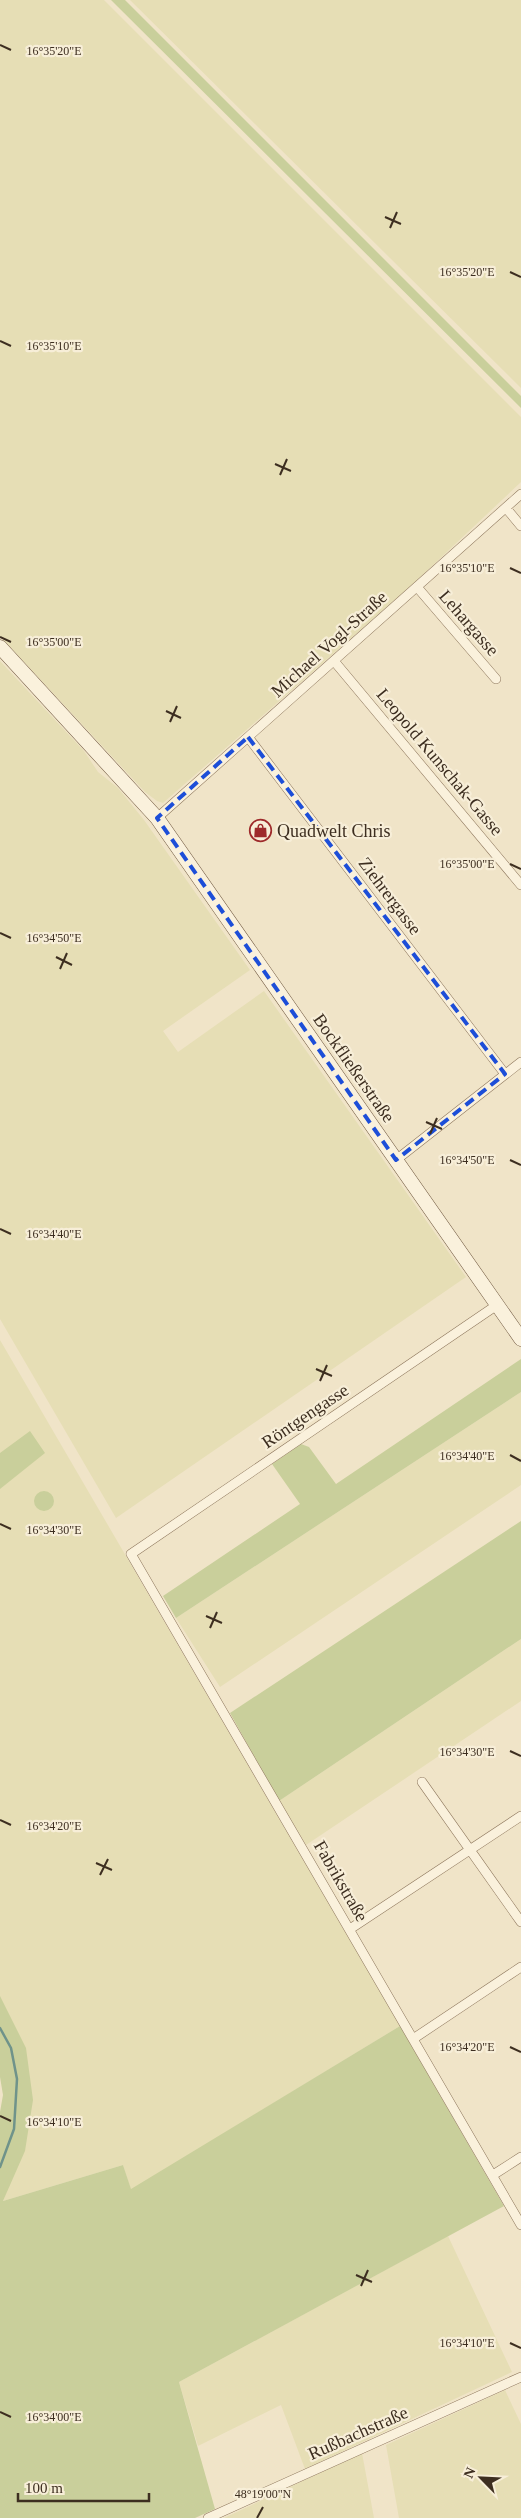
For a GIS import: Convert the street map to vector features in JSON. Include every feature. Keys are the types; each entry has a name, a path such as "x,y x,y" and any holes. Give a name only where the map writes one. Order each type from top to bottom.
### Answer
{"main road":[{"name":"Bockfließerstraße","path":"0,647 157,818 521,1338"}],"street":[{"name":"Michael Vogl-Straße","path":"157,818 521,494"},
{"path":"506,508 521,526"},
{"name":"Lehargasse","path":"417,587 496,679"},
{"name":"Leopold Kunschak-Gasse","path":"334,660 521,885"},
{"name":"Ziehrergasse","path":"248,737 505,1074"},
{"path":"396,1160 521,1062"},
{"name":"Röntgengasse","path":"131,1554 497,1305"},
{"name":"Fabrikstraße","path":"131,1554 521,2225"},
{"path":"422,1782 521,1922"},
{"path":"350,1929 521,1816"},
{"path":"413,2038 521,1967"},
{"path":"493,2175 521,2157"},
{"name":"Rußbachstraße","path":"208,2518 521,2377"}],"highlighted area":[{"path":"248,737 505,1074 396,1160 157,818"}],"shaded area":[{"path":"0,0 104,0 521,417 521,482 414,583 163,803 145,792 0,636"},
{"path":"130,0 521,0 521,388"},
{"path":"0,661 84,751 98,772 118,788 144,820 250,970 163,1031 178,1052 264,991 466,1277 116,1518 0,1319"},
{"path":"0,1340 400,2026 131,2190 123,2165 3,2201 7,2191 0,1998"},
{"path":"521,1392 521,1485 220,1687 176,1618"},
{"path":"521,1639 521,1701 306,1845 279,1801"},
{"path":"448,2236 512,2372 305,2469 281,2405 198,2446 179,2382"},
{"path":"505,2390 521,2424 521,2518 399,2518 386,2445"},
{"path":"362,2453 374,2518 224,2518"}],"green space":[{"path":"111,0 125,0 521,396 521,408"},
{"path":"521,1359 521,1392 176,1618 163,1596 300,1504 272,1464 301,1444 309,1447 336,1484"},
{"path":"30,1431 45,1453 0,1489 0,1453"},
{"path":"40,1491 48,1491 54,1497 54,1505 48,1511 40,1511 34,1505 34,1497"},
{"path":"521,1521 521,1639 279,1801 230,1713"},
{"path":"0,1996 26,2048 33,2100 25,2151 3,2201 123,2165 131,2189 400,2026 504,2206 179,2382 215,2509 195,2518 0,2518 0,2112 3,2095 0,2077"}],"waterway":[{"path":"0,2028 11,2048 17,2079 14,2129 0,2167"}],"place":[{"name":"Quadwelt Chris","path":"261,831"}]}
